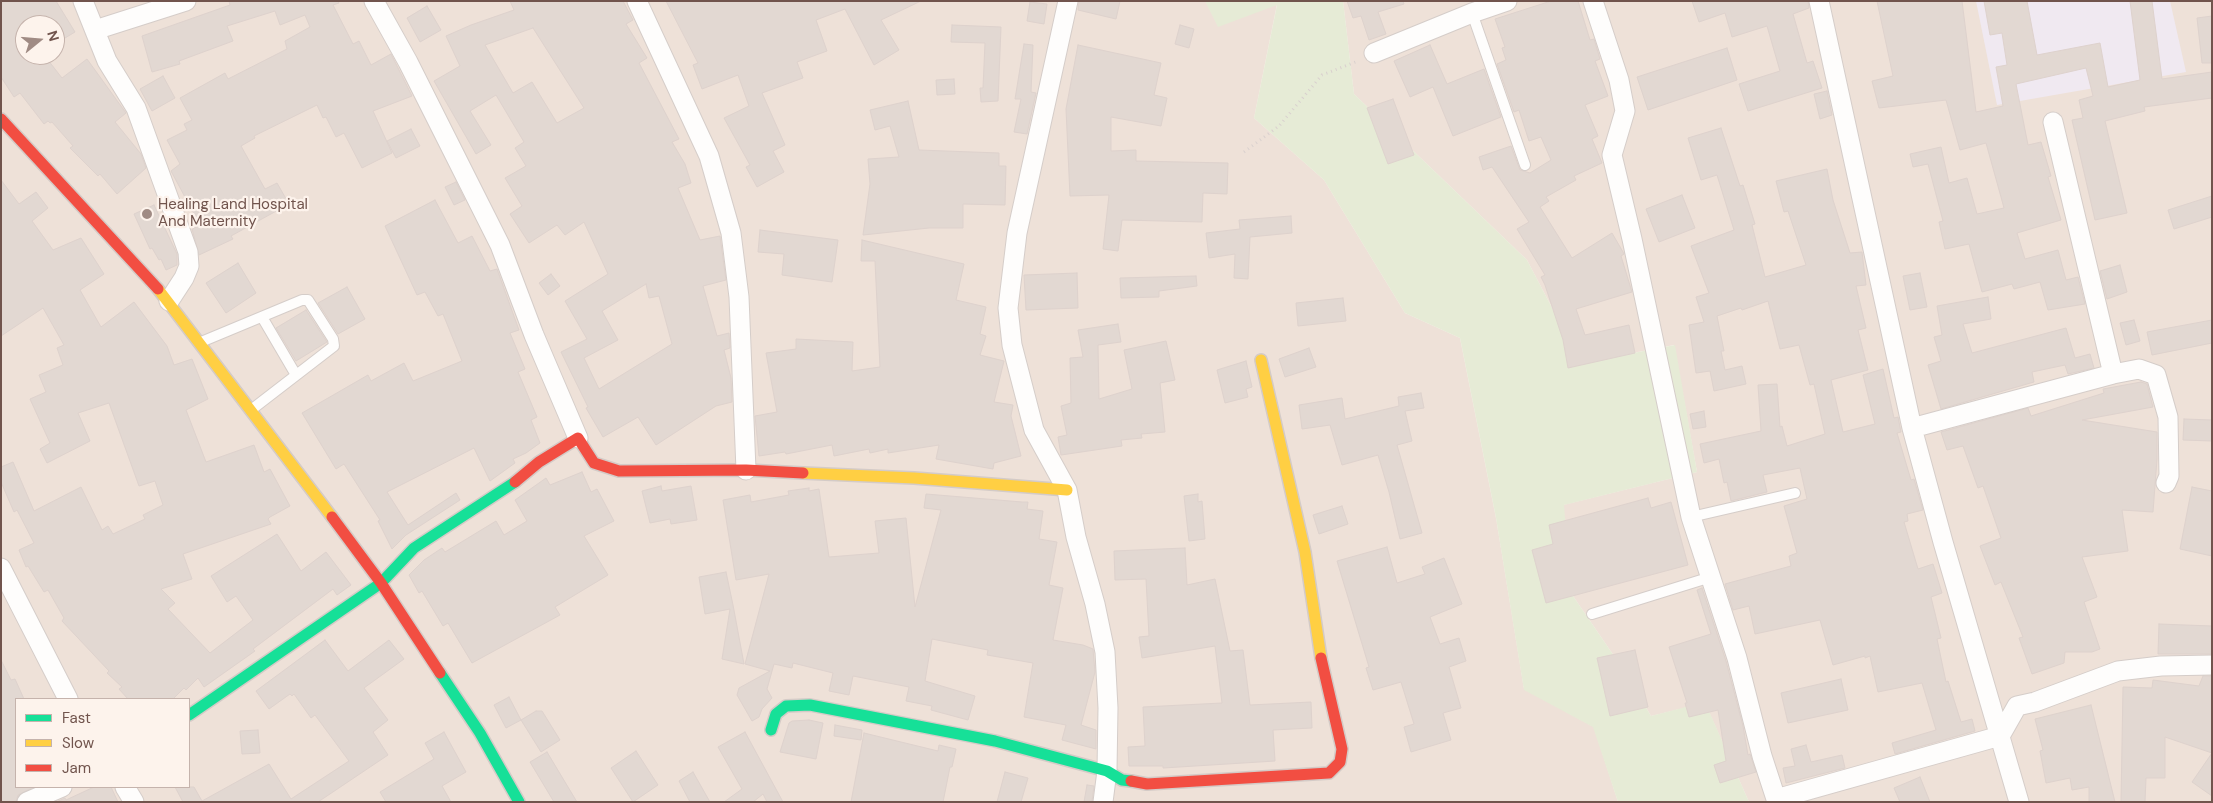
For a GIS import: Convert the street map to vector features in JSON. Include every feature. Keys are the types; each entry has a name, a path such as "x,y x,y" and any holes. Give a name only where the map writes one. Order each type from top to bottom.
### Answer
{"street":[{"path":"83,1 107,60 136,108 188,252 189,266 169,301"},
{"path":"95,30 186,1"},
{"path":"374,1 408,62 500,245 534,335 578,438 594,462 618,471 746,470 914,478 1067,490"},
{"path":"637,1 709,156 731,233 739,297 746,470"},
{"path":"1068,1 1017,233 1008,308 1012,345 1034,430 1067,490 1076,537 1095,604 1104,652 1108,708 1103,802"},
{"path":"1374,53 1472,13 1507,1"},
{"path":"1593,1 1619,80 1624,111 1612,155 1692,517 1737,658 1762,756 1777,800 2000,736 2017,706 2035,702 2118,671 2161,666 2212,665"},
{"path":"1819,1 1912,428 1943,542 2019,802"},
{"path":"1,119 169,301 382,582 480,733 519,802"},
{"path":"2053,122 2113,374"},
{"path":"771,730 776,714 786,706 810,705 995,741 1106,771 1122,780 1147,784 1329,774 1340,762 1342,749 1318,646 1305,552 1261,360"},
{"path":"1912,428 2113,374 2139,369 2156,375 2168,417 2169,476 2166,483"},
{"path":"190,714 382,582 414,548 517,481 539,462 578,438"},
{"path":"1,568 67,698"},
{"path":"27,802 60,788"},
{"path":"126,788 134,802"}],"lane":[{"path":"1472,13 1524,165"},
{"path":"200,342 302,300 308,300 333,339 334,346 251,410"},
{"path":"262,317 296,375"},
{"path":"1692,517 1795,493"},
{"path":"1592,614 1711,577"}],"path":[{"path":"1244,152 1279,126 1322,75 1374,53"}],"shaded area":[{"path":"1,1 1272,1 1277,4 1254,118 1324,180 1405,313 1460,338 1496,518 1524,689 1594,727 1618,802 1,802"},
{"path":"1343,1 2212,1 2212,802 1749,802 1705,703 1651,716 1627,675 1571,593 1563,505 1697,472 1674,345 1581,363 1527,260 1354,94"},
{"path":"1976,1 2170,1 2186,72 1997,105"}],"green space":[{"path":"1205,1 1343,1 1354,94 1527,260 1581,363 1675,345 1697,472 1564,505 1571,593 1627,675 1651,716 1705,702 1749,802 1618,802 1593,727 1524,690 1496,518 1460,338 1405,313 1324,180 1254,118 1277,5 1218,27"}],"building":[{"path":"1,1 56,1 65,15 15,15 15,65 52,65 62,78 87,59 126,113 115,122 141,154 146,168 117,194 100,174 98,176 70,148 73,146 52,122 48,121 44,124 20,93 14,97 1,77"},
{"path":"229,1 338,1 339,3 333,5 353,44 359,41 371,65 391,54 412,96 373,111 392,153 362,168 344,133 336,137 326,117 323,118 317,105 254,136 255,138 241,146 265,189 277,183 289,204 231,236 233,239 199,255 192,229 200,225 171,171 180,164 167,140 187,130 184,124 192,120 180,98 225,73 228,79 287,49 285,41 310,27 305,15 280,25 275,11 227,26 233,41 179,61 180,64 152,72 142,36 230,5"},
{"path":"510,1 623,1 633,20 626,24 647,58 639,63 679,139 672,142 685,164 691,183 678,188 700,240 720,236 726,280 703,286 717,336 729,333 730,348 724,350 731,378 732,402 716,406 656,445 638,417 603,437 586,408 588,407 561,352 587,339 565,301 608,274 584,222 565,235 557,225 529,243 510,214 522,206 505,178 526,166 515,148 524,142 496,95 470,111 491,145 476,154 434,81 460,66 446,36 514,10","holes":["533,28 584,108 557,123 532,82 513,93 485,45","646,284 649,298 659,296 672,344 599,389 584,358 618,340 602,311"]},
{"path":"666,1 921,1 881,20 899,50 874,65 845,9 816,20 827,51 797,62 803,78 762,93 785,145 773,151 784,172 757,187 746,167 750,165 724,118 749,106 738,75 702,89 693,65 698,63"},
{"path":"1079,1 1120,1 1116,19 1078,10"},
{"path":"1347,1 1403,1 1404,4 1378,12 1386,34 1369,40 1361,16 1353,18"},
{"path":"1551,1 1578,1 1590,40 1594,39 1600,59 1595,61 1608,96 1585,105 1598,136 1592,139 1602,163 1574,176 1576,180 1546,197 1549,201 1540,207 1572,258 1612,233 1624,254 1621,256 1632,292 1576,309 1585,335 1629,325 1635,353 1568,368 1563,340 1541,277 1545,275 1517,229 1529,222 1492,167 1483,170 1479,157 1511,146 1520,170 1530,173 1551,160 1541,137 1529,141 1519,110 1514,112 1497,64 1506,60 1502,48 1505,47 1495,19"},
{"path":"1692,1 1808,1 1809,8 1793,14 1807,63 1813,61 1822,88 1748,111 1739,84 1780,71 1767,26 1732,37 1725,13 1699,22"},
{"path":"1877,1 1962,1 1976,112 2003,106 1996,67 2007,65 2002,33 1990,35 1984,1 2027,1 2037,55 2100,43 2108,87 2140,80 2130,1 2152,1 2162,79 2212,72 2212,98 2144,107 2145,111 2105,121 2127,213 2095,220 2072,120 2083,118 2079,100 2093,96 2086,68 2016,84 2028,145 2041,142 2051,176 2048,177 2061,220 2017,233 2025,259 2058,250 2066,280 2078,277 2085,304 2048,310 2040,282 2014,289 2012,284 1982,292 1969,244 1945,249 1939,222 1943,221 1928,164 1913,167 1910,154 1941,147 1949,183 1967,178 1977,214 2004,208 2001,197 1986,143 1960,150 1946,100 1879,108 1872,81 1893,76"},
{"path":"1030,2 1047,4 1044,24 1027,21"},
{"path":"427,6 441,30 420,42 407,18"},
{"path":"65,16 75,32 65,38"},
{"path":"2212,16 2212,63 2202,63 2197,18"},
{"path":"952,25 1001,27 998,101 981,102 980,88 983,88 985,43 951,42"},
{"path":"1180,25 1194,29 1189,48 1175,44"},
{"path":"1024,44 1033,45 1031,92 1036,93 1027,134 1014,132 1021,99 1015,99"},
{"path":"1078,45 1161,63 1154,95 1167,98 1161,126 1111,117 1111,151 1136,150 1136,161 1228,163 1227,194 1203,193 1202,222 1122,220 1118,251 1103,249 1109,195 1070,196 1066,109"},
{"path":"1430,45 1447,84 1484,69 1501,117 1453,136 1433,87 1410,97 1394,61"},
{"path":"1727,48 1737,80 1648,110 1637,77"},
{"path":"163,76 175,98 152,111 140,89"},
{"path":"954,79 955,94 937,95 936,80"},
{"path":"1827,91 1832,115 1820,119 1814,94"},
{"path":"1393,99 1414,155 1388,164 1367,108"},
{"path":"908,101 919,150 999,153 999,166 1006,166 1005,205 963,204 963,228 929,228 863,235 870,184 868,159 899,157 890,126 875,130 870,110"},
{"path":"1721,128 1740,186 1743,185 1755,224 1752,225 1765,277 1806,265 1788,211 1784,212 1776,181 1827,169 1833,200 1850,253 1862,252 1866,285 1856,286 1866,328 1858,330 1868,370 1831,380 1843,432 1875,424 1863,375 1883,369 1894,418 1898,417 1901,432 1897,433 1911,480 1914,479 1923,510 1907,514 1908,521 1904,522 1918,569 1933,564 1942,593 1931,597 1941,638 1937,639 1946,682 1948,681 1961,722 1972,719 1975,731 1895,754 1892,743 1936,730 1922,683 1878,692 1870,656 1833,665 1820,620 1755,634 1749,606 1733,610 1725,584 1791,566 1789,556 1797,553 1784,506 1807,499 1800,468 1763,475 1767,492 1731,501 1727,482 1724,483 1719,459 1704,463 1700,444 1761,431 1758,385 1777,384 1780,427 1782,426 1787,446 1825,434 1814,384 1810,385 1799,345 1780,349 1768,301 1717,316 1724,351 1721,351 1725,370 1742,366 1746,384 1714,391 1710,371 1696,373 1689,325 1704,322 1696,297 1709,293 1691,246 1734,230 1717,175 1701,180 1688,138"},
{"path":"411,129 420,146 396,158 387,141"},
{"path":"1,180 19,204 36,192 48,208 32,221 53,250 81,238 104,274 80,290 101,327 134,302 167,346 174,365 192,359 208,399 186,410 206,462 254,445 264,472 270,469 290,506 270,517 268,519 271,524 183,554 192,579 161,589 175,603 168,609 210,653 253,620 236,596 227,602 211,576 277,534 301,571 326,552 351,585 337,595 333,589 253,649 255,651 204,687 198,678 186,690 184,688 174,698 127,698 119,689 122,687 107,673 109,671 62,621 64,618 48,590 44,592 28,566 26,567 19,550 34,543 17,510 14,512 1,482 1,467 13,462 34,511 81,487 102,530 108,526 113,534 145,519 143,515 163,505 155,481 139,486 109,403 78,413 90,441 47,463 40,449 50,443 30,399 46,392 39,375 63,365 57,348 64,345 43,308 1,336"},
{"path":"456,182 465,200 454,205 445,187"},
{"path":"1682,195 1695,228 1659,242 1646,209"},
{"path":"2212,196 2212,217 2174,229 2168,210"},
{"path":"435,200 458,243 472,236 490,271 497,269 519,330 510,333 525,369 518,372 537,417 531,420 540,443 513,459 515,463 490,481 474,448 387,492 408,525 456,493 460,500 406,535 392,549 378,521 380,520 344,464 336,469 302,413 368,375 371,381 404,363 413,381 462,361 443,314 438,316 425,292 417,295 385,226"},
{"path":"154,205 177,254 177,265 166,270 161,259 159,260 152,248 150,249 134,214"},
{"path":"1291,216 1292,233 1250,237 1248,279 1234,278 1235,254 1209,258 1206,233 1240,229 1239,220"},
{"path":"760,230 838,240 832,282 782,275 784,254 758,252"},
{"path":"862,240 964,264 956,300 986,307 980,334 986,336 980,355 1004,361 994,402 1013,405 1011,416 1021,456 994,463 993,469 936,459 939,445 888,453 888,449 870,453 869,449 834,456 832,445 786,454 785,452 759,456 755,416 777,412 766,353 796,349 796,339 853,342 852,371 880,367 875,261 861,261"},
{"path":"238,263 256,293 226,313 206,283"},
{"path":"2120,265 2127,292 2107,299 2100,271"},
{"path":"1077,273 1078,308 1026,310 1024,275"},
{"path":"1920,273 1927,307 1910,310 1903,276"},
{"path":"551,274 560,286 548,295 539,283"},
{"path":"1196,276 1197,286 1159,291 1159,297 1121,298 1120,278"},
{"path":"347,287 365,319 338,334 318,303"},
{"path":"1988,297 1991,319 1963,324 1972,353 2066,328 2075,358 2090,354 2094,368 2068,374 2065,365 2032,372 2034,382 1941,409 1928,365 1941,361 1934,337 1942,335 1937,306"},
{"path":"1343,298 1346,321 1298,326 1296,303"},
{"path":"306,310 327,342 296,361 276,328"},
{"path":"2134,320 2140,341 2126,345 2120,323"},
{"path":"2212,320 2212,343 2152,355 2147,332"},
{"path":"1118,324 1121,342 1098,345 1099,399 1132,389 1124,350 1166,341 1175,380 1160,383 1165,432 1141,434 1142,438 1121,440 1122,446 1061,455 1058,437 1067,435 1061,406 1071,403 1070,358 1083,357 1078,330"},
{"path":"1309,348 1316,367 1285,377 1279,359"},
{"path":"1246,361 1252,387 1246,389 1248,397 1225,403 1217,370"},
{"path":"2141,382 2147,384 2153,407 2082,420 2157,432 2153,512 2122,510 2128,551 2082,557 2097,597 2084,602 2100,649 2092,652 2065,652 2064,663 2032,674 2019,638 2023,637 2001,582 1995,585 1980,546 2001,538 1983,486 1978,488 1963,446 1947,450 1941,432 2028,408 2031,416 2104,393 2103,389"},
{"path":"1421,393 1424,408 1405,411 1412,441 1397,445 1422,533 1400,539 1378,455 1342,465 1330,425 1302,429 1299,405 1342,398 1345,419 1399,406 1398,397"},
{"path":"1704,411 1706,427 1693,429 1690,414"},
{"path":"2184,419 2212,420 2212,441 2183,440"},
{"path":"582,472 591,492 597,489 614,521 584,536 608,575 555,607 560,615 472,663 448,623 443,626 422,591 419,593 409,575 424,560 442,548 445,552 496,521 504,535 527,521 515,500 546,478 550,485"},
{"path":"661,486 662,491 691,486 697,520 671,524 670,519 650,523 642,491"},
{"path":"2192,487 2212,491 2212,556 2180,549"},
{"path":"809,488 809,491 819,489 829,557 879,553 875,521 906,518 915,607 941,510 924,508 926,494 1028,502 1027,509 1043,511 1039,539 1057,542 1049,585 1063,588 1053,640 1083,645 1093,649 1095,672 1081,725 1096,730 1096,749 1062,740 1066,725 1024,717 1033,663 987,655 988,650 932,639 925,681 975,696 968,720 931,710 932,706 906,701 909,687 853,676 849,695 829,691 833,673 793,663 792,668 774,664 767,689 772,698 762,709 759,717 752,721 737,695 739,688 770,671 745,664 769,574 736,580 723,500 750,495 751,502 789,495 788,491"},
{"path":"1198,494 1198,502 1202,501 1205,539 1189,541 1184,496"},
{"path":"1648,498 1651,508 1671,502 1688,565 1546,603 1532,550 1553,544 1549,525"},
{"path":"1342,506 1348,524 1319,534 1313,515"},
{"path":"1387,547 1397,583 1425,574 1422,567 1444,558 1462,604 1430,617 1440,644 1459,638 1466,661 1449,667 1461,708 1443,713 1451,740 1411,752 1404,727 1414,724 1401,682 1373,690 1366,668 1369,667 1337,561"},
{"path":"1185,548 1187,585 1215,579 1230,651 1243,650 1250,705 1311,702 1312,728 1273,730 1275,761 1163,768 1163,766 1129,766 1128,747 1145,746 1143,707 1222,703 1215,646 1142,658 1139,637 1149,636 1146,579 1115,580 1114,551"},
{"path":"726,572 744,664 722,659 730,609 705,614 699,577"},
{"path":"1702,588 1726,661 1743,726 1748,755 1750,754 1756,772 1720,783 1714,765 1726,761 1718,710 1689,717 1685,703 1687,703 1669,647 1711,634 1697,590"},
{"path":"2159,624 2212,626 2212,654 2158,654"},
{"path":"325,640 348,671 389,640 404,659 364,688 388,720 373,732 388,755 318,802 183,802 176,788 194,787 202,801 269,764 291,799 349,761 315,715 311,718 294,694 292,696 290,694 269,709 256,691"},
{"path":"1635,650 1648,707 1610,716 1597,658"},
{"path":"1,660 11,680 15,679 24,698 15,698 15,788 32,788 18,795 16,802 1,802"},
{"path":"2203,676 2212,676 2212,753 2165,737 2165,778 2146,778 2145,802 2121,802 2123,687 2152,688 2153,680 2199,686"},
{"path":"1841,679 1848,710 1788,723 1781,693"},
{"path":"509,697 521,720 506,728 494,705"},
{"path":"2091,705 2115,802 2089,802 2089,787 2072,790 2070,778 2046,783 2040,751 2043,750 2035,719"},
{"path":"536,711 542,711 560,740 541,752 521,720"},
{"path":"809,720 823,723 816,759 780,752 789,723 792,721"},
{"path":"835,725 862,730 861,740 834,736"},
{"path":"258,730 260,753 242,754 240,731"},
{"path":"444,732 466,772 442,786 451,802 386,802 380,792 434,759 425,743"},
{"path":"745,732 783,802 767,802 763,794 753,802 724,802 742,789 718,747"},
{"path":"864,733 938,751 939,745 956,749 952,767 950,767 943,802 851,802"},
{"path":"1806,745 1811,762 1842,755 1845,768 1786,783 1783,768 1795,766 1791,749"},
{"path":"636,751 658,785 633,802 611,768"},
{"path":"547,752 577,802 554,802 530,762"},
{"path":"2212,753 2212,796 2192,782"},
{"path":"693,772 710,802 690,802 679,781"},
{"path":"1005,772 1028,778 1021,802 997,802"},
{"path":"1920,777 1930,802 1900,802 1894,788"},
{"path":"1087,785 1094,786 1092,802 1084,802"},
{"path":"92,788 111,788 118,802 56,802 65,798 66,800"}],"traffic: fast":[{"path":"190,714 381,583 414,548 515,482"},
{"path":"440,673 480,733 519,802"},
{"path":"771,730 776,714 786,706 810,705 995,741 1107,771 1122,780 1131,781"}],"traffic: slow":[{"path":"158,289 332,517"},
{"path":"1261,360 1305,552 1321,658"},
{"path":"803,473 914,478 1067,490"}],"traffic: jam":[{"path":"1,119 158,289"},
{"path":"515,482 539,462 578,438 594,463 619,471 746,470 803,473"},
{"path":"332,517 381,583 440,673"},
{"path":"1131,781 1147,784 1329,773 1340,762 1342,749 1321,658"}],"place":[{"name":"Healing Land Hospital And Maternity","path":"147,214"}]}
